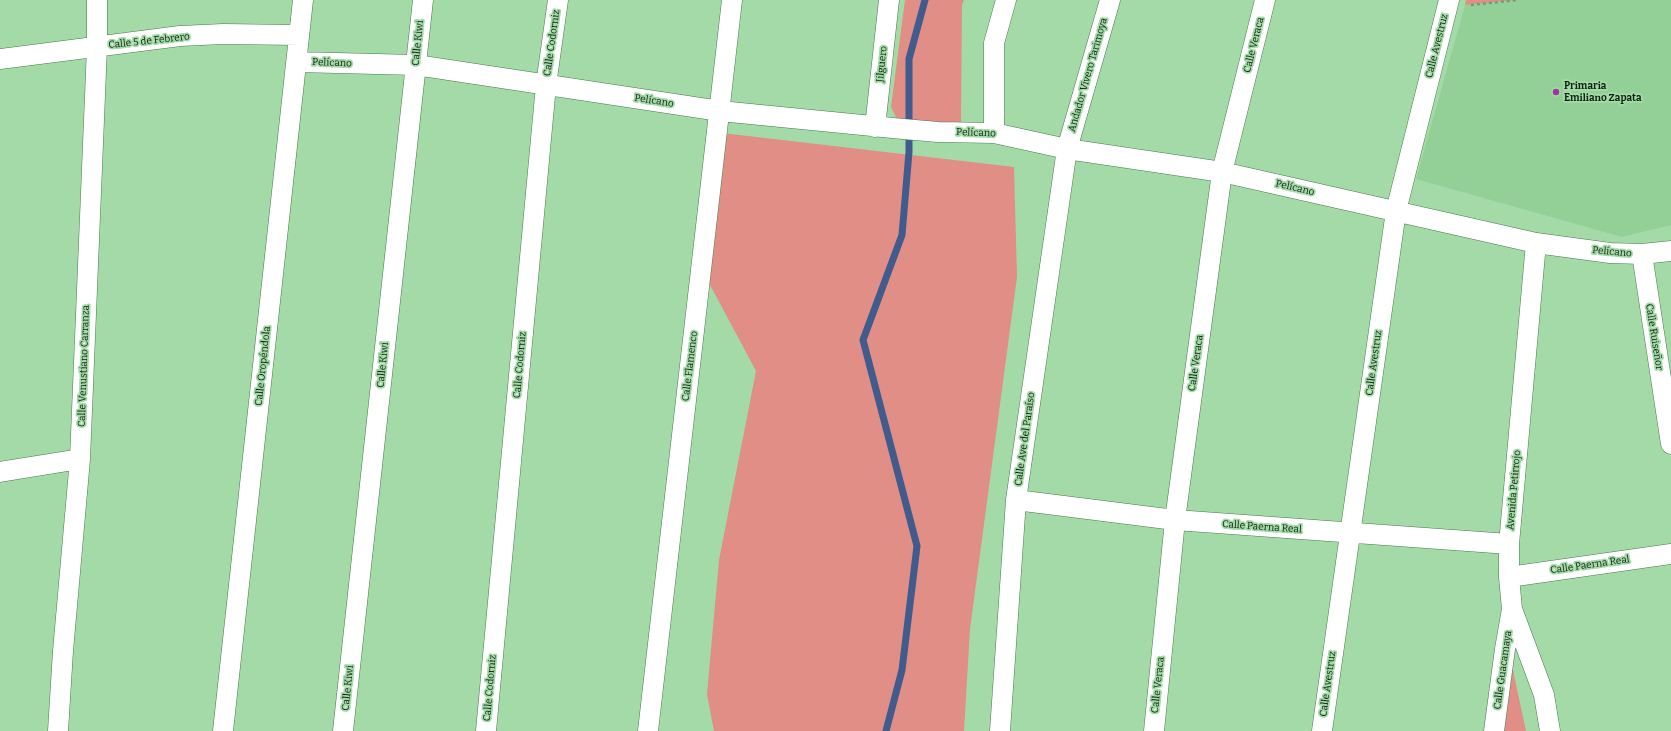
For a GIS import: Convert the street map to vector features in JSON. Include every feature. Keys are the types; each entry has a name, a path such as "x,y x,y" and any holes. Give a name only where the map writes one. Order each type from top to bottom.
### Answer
{"street":[{"name":"Calle Venustiano Carranza","path":"58,731 63,651 80,459 97,46 97,0"},
{"name":"Calle Oropéndola","path":"223,731 303,0"},
{"name":"Calle Kiwi","path":"343,731 423,0"},
{"name":"Calle Codorniz","path":"486,731 546,85 558,0"},
{"name":"Calle Flamenco","path":"648,731 732,0"},
{"name":"Jilguero","path":"875,127 889,0"},
{"path":"994,133 994,43 1006,0"},
{"name":"Andador Vivero Tarimoya","path":"1066,149 1110,0"},
{"name":"Calle Veraca","path":"1154,731 1175,520 1222,172 1265,0"},
{"name":"Calle Avestruz","path":"1322,731 1396,211 1448,4"},
{"name":"Calle 5 de Febrero","path":"0,59 180,36 223,34 299,35"},
{"name":"Pelícano","path":"297,62 416,65 720,111 903,130 994,133 1066,149 1222,172 1536,243 1610,253 1642,254 1671,251"},
{"name":"Calle Ave del Paraíso","path":"1000,731 1016,500 1066,149"},
{"name":"Avenida Petirrojo","path":"1536,243 1509,544 1509,577 1512,609 1544,695 1550,731"},
{"name":"Calle Ruiseñor","path":"1642,254 1671,444"},
{"path":"0,472 80,459"},
{"name":"Calle Paerna Real","path":"1016,500 1175,520 1350,534 1509,544"},
{"name":"Calle Paerna Real","path":"1509,577 1671,554"},
{"name":"Calle Guacamaya","path":"1494,731 1512,609"}],"path":[{"path":"1448,4 1518,0"}],"shaded area":[{"path":"905,0 964,0 962,5 961,126 900,125 891,107"},
{"path":"1466,0 1516,0 1465,5"},
{"name":"Primaria Emiliano Zapata","path":"1516,0 1671,0 1671,225 1622,237 1416,179 1465,5"},
{"path":"722,133 1014,167 1017,277 970,629 964,731 714,731 707,694 719,560 756,371 709,283"},
{"path":"1511,661 1526,731 1503,731"}],"waterway":[{"path":"886,731 902,670 917,546 863,340 902,235 909,152 909,59 925,0"}],"place":[{"name":"Primaria Emiliano Zapata","path":"1556,92"}]}
